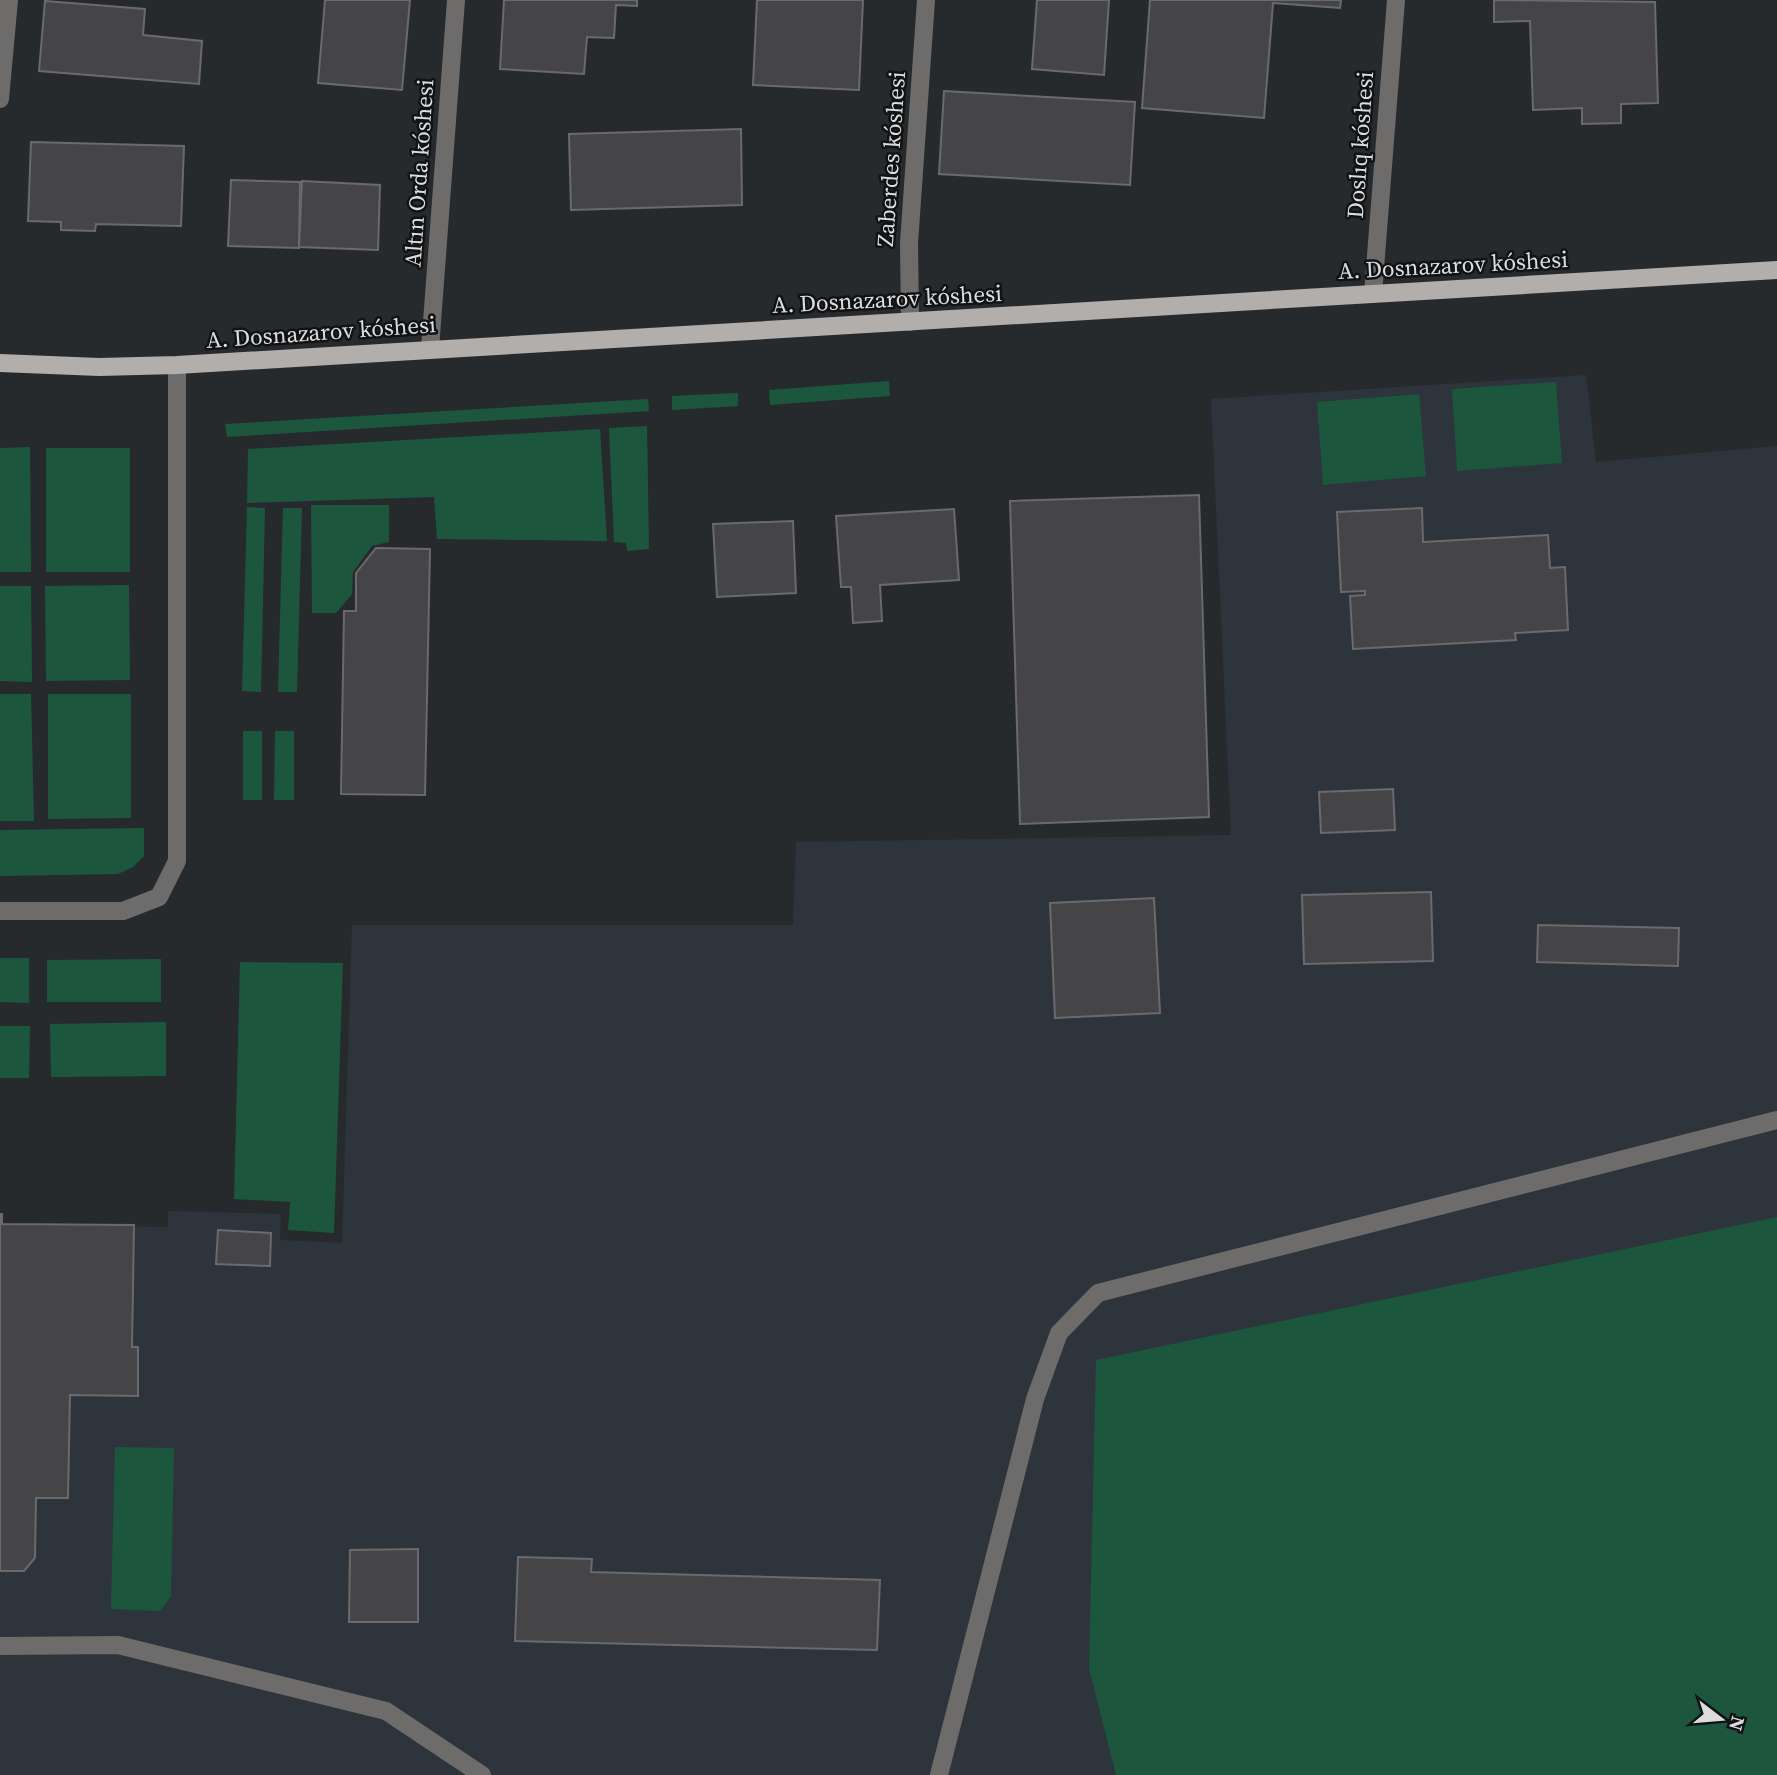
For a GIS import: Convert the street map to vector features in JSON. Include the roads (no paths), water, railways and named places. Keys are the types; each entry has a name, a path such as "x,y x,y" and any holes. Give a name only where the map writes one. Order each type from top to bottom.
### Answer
{"main road":[{"name":"A. Dosnazarov kóshesi","path":"0,363 99,367 177,365 1777,270"}],"street":[{"path":"0,99 9,0"},
{"name":"Altın Orda kóshesi","path":"430,349 456,0"},
{"name":"Zaberdes kóshesi","path":"910,322 909,243 926,0"},
{"name":"Doslıq kóshesi","path":"1373,294 1396,0"},
{"path":"0,912 123,911 159,897 177,861 177,365"},
{"path":"939,1775 1035,1399 1059,1333 1098,1293 1777,1120"},
{"path":"0,1646 118,1645 386,1711 482,1775"}]}
